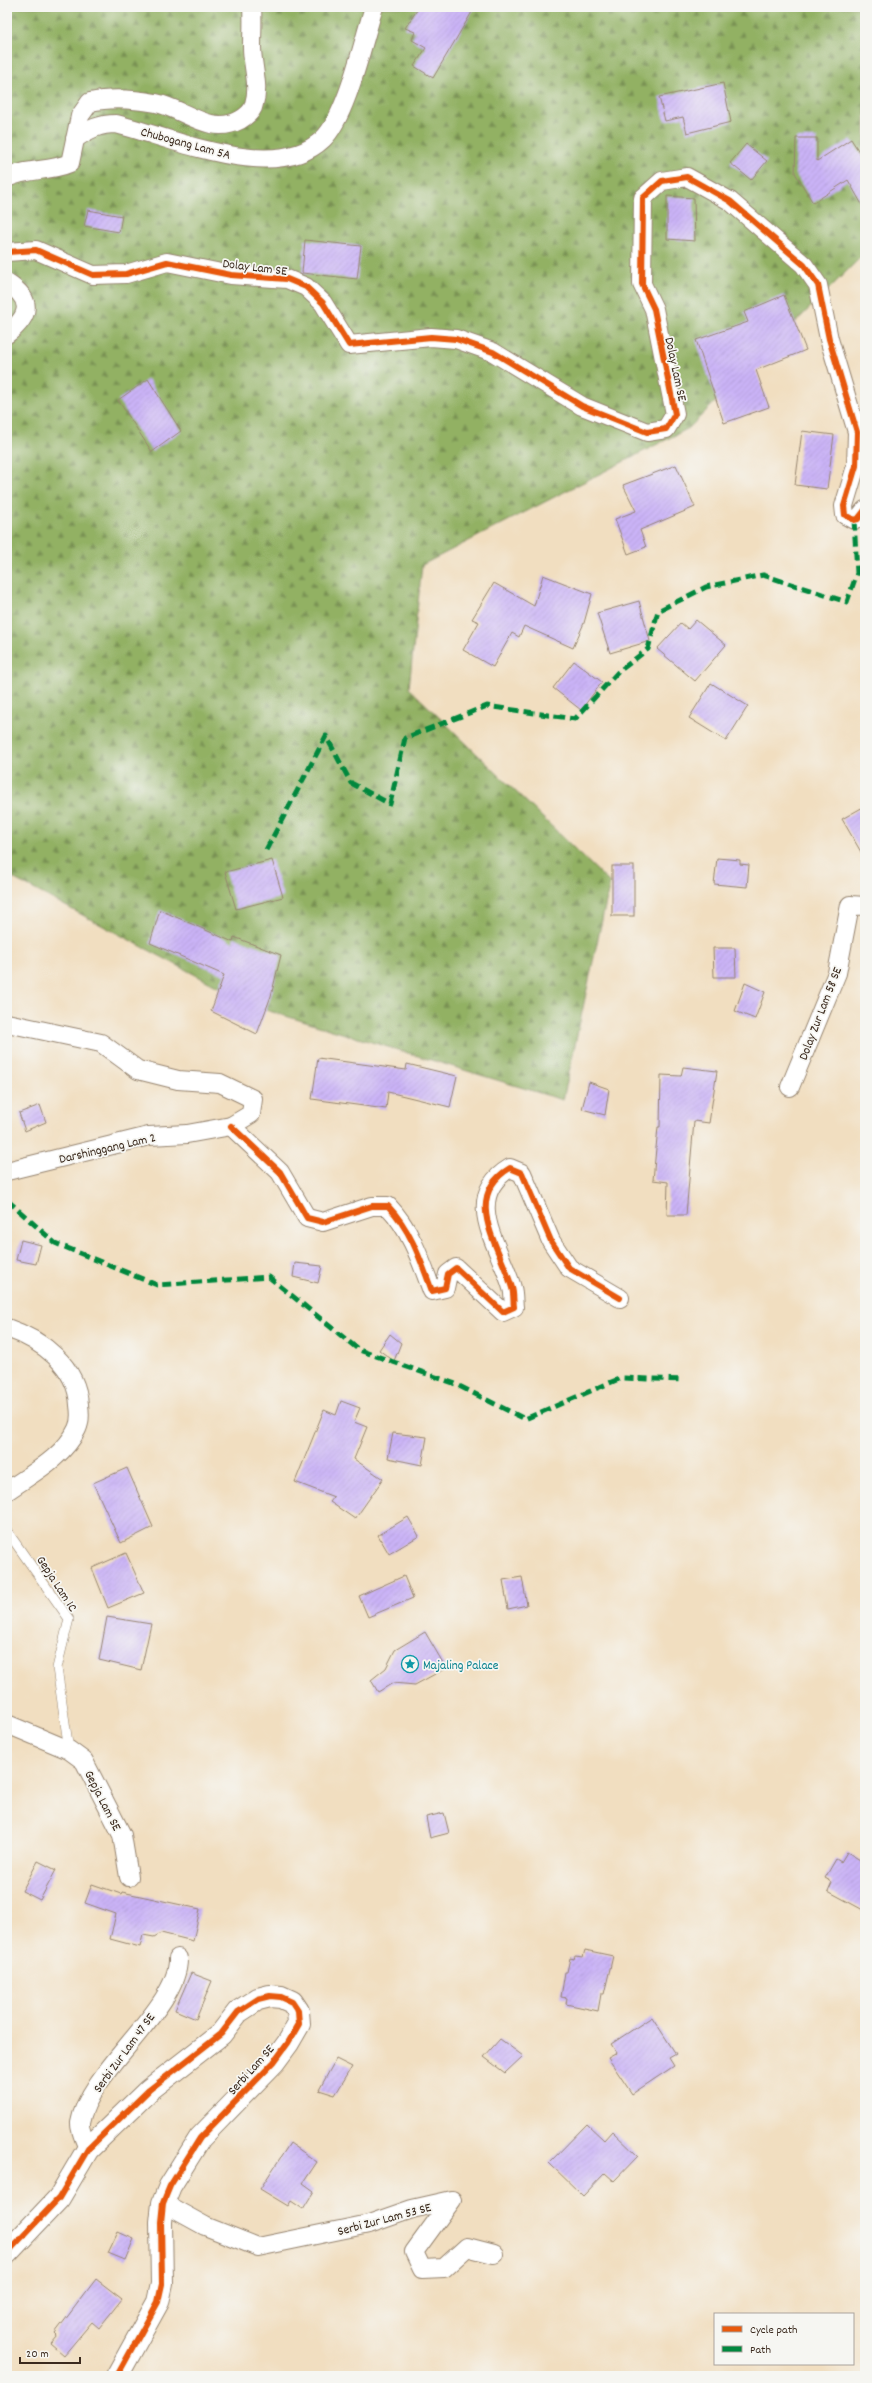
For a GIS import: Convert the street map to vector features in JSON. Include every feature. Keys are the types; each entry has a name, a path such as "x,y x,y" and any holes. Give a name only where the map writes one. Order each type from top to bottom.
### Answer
{"street":[{"path":"7,178 23,172 51,170 70,163 80,116 84,108 90,102 114,98 157,103 208,124 233,124 245,117 254,106 257,90 252,47 252,7"},
{"name":"Chubogang Lam 5A","path":"75,139 86,131 103,124 116,124 225,155 257,158 287,157 294,154 323,139 332,126 347,96 374,7"},
{"name":"Dolay Lam SE","path":"7,252 36,250 93,275 126,274 167,262 230,275 287,279 306,287 323,302 349,345 431,337 456,339 493,352 582,406 647,432 666,429 675,414 654,309 642,284 643,198 662,181 687,177 730,201 804,265 818,285 829,339 857,432 856,466 844,506 846,515 854,520 858,519 865,510"},
{"path":"7,283 18,290 26,300 26,311 20,324 7,334"},
{"name":"Dolay Zur Lam 58 SE","path":"790,1087 837,973 850,905 865,906"},
{"path":"7,1024 101,1043 138,1070 178,1080 220,1083 253,1099 251,1114 231,1126 280,1172 307,1218 323,1222 372,1206 388,1206 401,1220 414,1244 432,1291 445,1288 448,1274 456,1268 503,1312 514,1307 513,1289 485,1216 487,1191 498,1175 510,1168 522,1173 551,1241 569,1268 620,1298"},
{"name":"Darshinggang Lam 2","path":"7,1171 148,1136 187,1134 231,1126"},
{"path":"7,1328 40,1343 61,1362 72,1377 79,1396 80,1412 78,1428 68,1443 49,1462 7,1490"},
{"name":"Gepja Lam SE","path":"7,1724 69,1750 84,1761 122,1835 129,1877"},
{"name":"Serbi Zur Lam 47 SE","path":"88,2149 80,2124 93,2091 164,1997 178,1968 178,1958"},
{"name":"Serbi Lam SE","path":"7,2253 59,2198 88,2149 149,2090 221,2034 238,2012 258,1999 270,1996 280,1997 292,2002 298,2011 300,2024 288,2043 274,2062 200,2138 170,2186 163,2203 161,2222 162,2284 158,2302 117,2376"},
{"name":"Serbi Zur Lam 53 SE","path":"163,2203 205,2226 258,2247 369,2224 412,2209 452,2200 414,2252 422,2269 444,2268 467,2247 494,2254"}],"lane":[{"name":"Gepja Lam 1C","path":"7,1531 69,1619 57,1668 69,1750"}],"green space":[{"path":"7,7 865,7 865,253 689,428 422,565 409,688 610,883 563,1100 256,1007 7,875"}],"building":[{"path":"419,7 475,7 433,78 414,66 426,48 412,40 415,32 405,28"},
{"path":"723,83 731,122 687,133 683,117 665,121 659,97"},
{"path":"796,138 817,138 817,161 851,139 865,161 865,210 848,180 813,203 795,173"},
{"path":"746,144 767,161 751,180 730,163"},
{"path":"667,196 694,198 695,241 667,239"},
{"path":"88,210 122,216 119,232 84,226"},
{"path":"305,240 361,246 357,279 302,273"},
{"path":"784,295 806,350 756,370 769,407 724,423 696,340 748,322 744,312"},
{"path":"148,379 181,431 152,452 118,400"},
{"path":"802,431 834,435 827,489 795,485"},
{"path":"676,465 695,507 640,530 646,547 628,554 615,519 636,511 623,485"},
{"path":"543,575 592,594 584,623 573,648 524,626 519,637 512,633 493,667 463,650 479,622 472,619 494,583 534,606"},
{"path":"639,601 650,641 610,653 597,613"},
{"path":"696,620 726,645 695,681 657,649 681,623 688,629"},
{"path":"574,661 602,682 581,710 553,688"},
{"path":"711,683 748,706 726,741 689,718"},
{"path":"865,806 865,859 842,819"},
{"path":"717,858 740,860 740,864 749,865 747,887 714,884"},
{"path":"272,860 283,897 236,909 225,872"},
{"path":"612,866 634,866 634,916 612,916"},
{"path":"160,910 233,942 234,937 281,955 271,996 257,1034 211,1011 224,975 150,943"},
{"path":"713,948 735,948 736,977 714,977"},
{"path":"745,983 765,992 755,1019 735,1011"},
{"path":"318,1058 406,1070 407,1064 457,1076 450,1107 388,1092 386,1109 312,1099"},
{"path":"683,1067 717,1071 709,1123 694,1121 686,1215 667,1215 668,1182 653,1180 658,1127 660,1127 661,1075 681,1076"},
{"path":"589,1082 609,1089 605,1115 582,1109"},
{"path":"40,1105 46,1122 25,1131 19,1113"},
{"path":"21,1240 41,1245 36,1264 16,1260"},
{"path":"295,1263 322,1266 318,1283 293,1277"},
{"path":"390,1334 401,1343 394,1361 379,1350"},
{"path":"341,1401 360,1408 354,1422 367,1427 354,1459 383,1479 355,1519 330,1502 334,1497 295,1482 324,1410 336,1415"},
{"path":"393,1433 427,1437 422,1465 388,1458"},
{"path":"127,1468 153,1527 121,1543 93,1483"},
{"path":"408,1517 419,1536 389,1554 378,1535"},
{"path":"126,1553 144,1593 108,1608 92,1568"},
{"path":"404,1576 413,1598 368,1617 359,1596"},
{"path":"522,1577 527,1605 508,1609 503,1580"},
{"path":"107,1617 151,1624 141,1670 99,1660"},
{"path":"425,1632 446,1668 415,1685 393,1683 378,1692 371,1680 386,1668 395,1650"},
{"path":"444,1813 449,1833 430,1838 426,1817"},
{"path":"847,1852 865,1863 865,1911 828,1891 832,1882 825,1878 836,1859 841,1862"},
{"path":"38,1861 56,1870 40,1900 22,1891"},
{"path":"92,1884 121,1894 122,1892 200,1909 193,1941 161,1933 154,1937 143,1935 140,1947 110,1939 116,1914 85,1903"},
{"path":"585,1950 613,1956 604,1994 601,1994 598,2011 566,2004 567,1998 561,1997 565,1972 567,1972 570,1958 574,1959 575,1956 583,1957"},
{"path":"191,1973 212,1981 196,2019 175,2010"},
{"path":"652,2017 676,2054 669,2058 674,2066 632,2094 608,2058 617,2053 611,2044"},
{"path":"500,2039 523,2056 505,2073 484,2057"},
{"path":"336,2059 352,2067 335,2095 319,2090"},
{"path":"587,2124 604,2140 612,2131 638,2156 614,2181 605,2173 583,2196 549,2163"},
{"path":"290,2143 317,2162 303,2183 314,2191 303,2209 291,2201 288,2206 260,2189"},
{"path":"118,2232 134,2239 125,2260 108,2253"},
{"path":"96,2279 122,2299 99,2328 92,2322 64,2355 50,2343 57,2335 55,2333"}],"marked path":[{"path":"266,850 326,736 351,783 390,804 405,738 487,706 575,719 618,672 648,649 658,611 706,587 763,575 847,602 857,573 854,520"},
{"path":"7,1200 55,1243 157,1285 269,1277 359,1350 453,1383 525,1419 621,1378 683,1380"}],"cycle path":[{"path":"7,252 36,250 93,275 126,274 167,262 231,275 287,279 306,287 323,303 349,345 431,337 456,339 493,352 582,406 647,432 666,429 675,414 654,309 642,284 643,198 662,181 687,177 730,201 804,265 818,285 829,339 857,432 856,466 844,506 845,515 854,520 858,519 865,510"},
{"path":"231,1126 280,1172 307,1218 323,1222 372,1206 388,1206 396,1215 409,1236 432,1291 445,1288 448,1274 456,1268 503,1312 514,1307 513,1293 488,1224 486,1209 488,1194 495,1180 510,1168 522,1173 551,1241 569,1268 620,1298"},
{"path":"7,2253 59,2198 88,2149 149,2090 221,2034 238,2012 258,1999 270,1996 281,1997 292,2002 298,2011 299,2024 288,2043 274,2062 200,2138 170,2186 163,2203 161,2222 162,2284 158,2302 117,2376"}],"place":[{"name":"Majaling Palace","path":"410,1664"}]}
